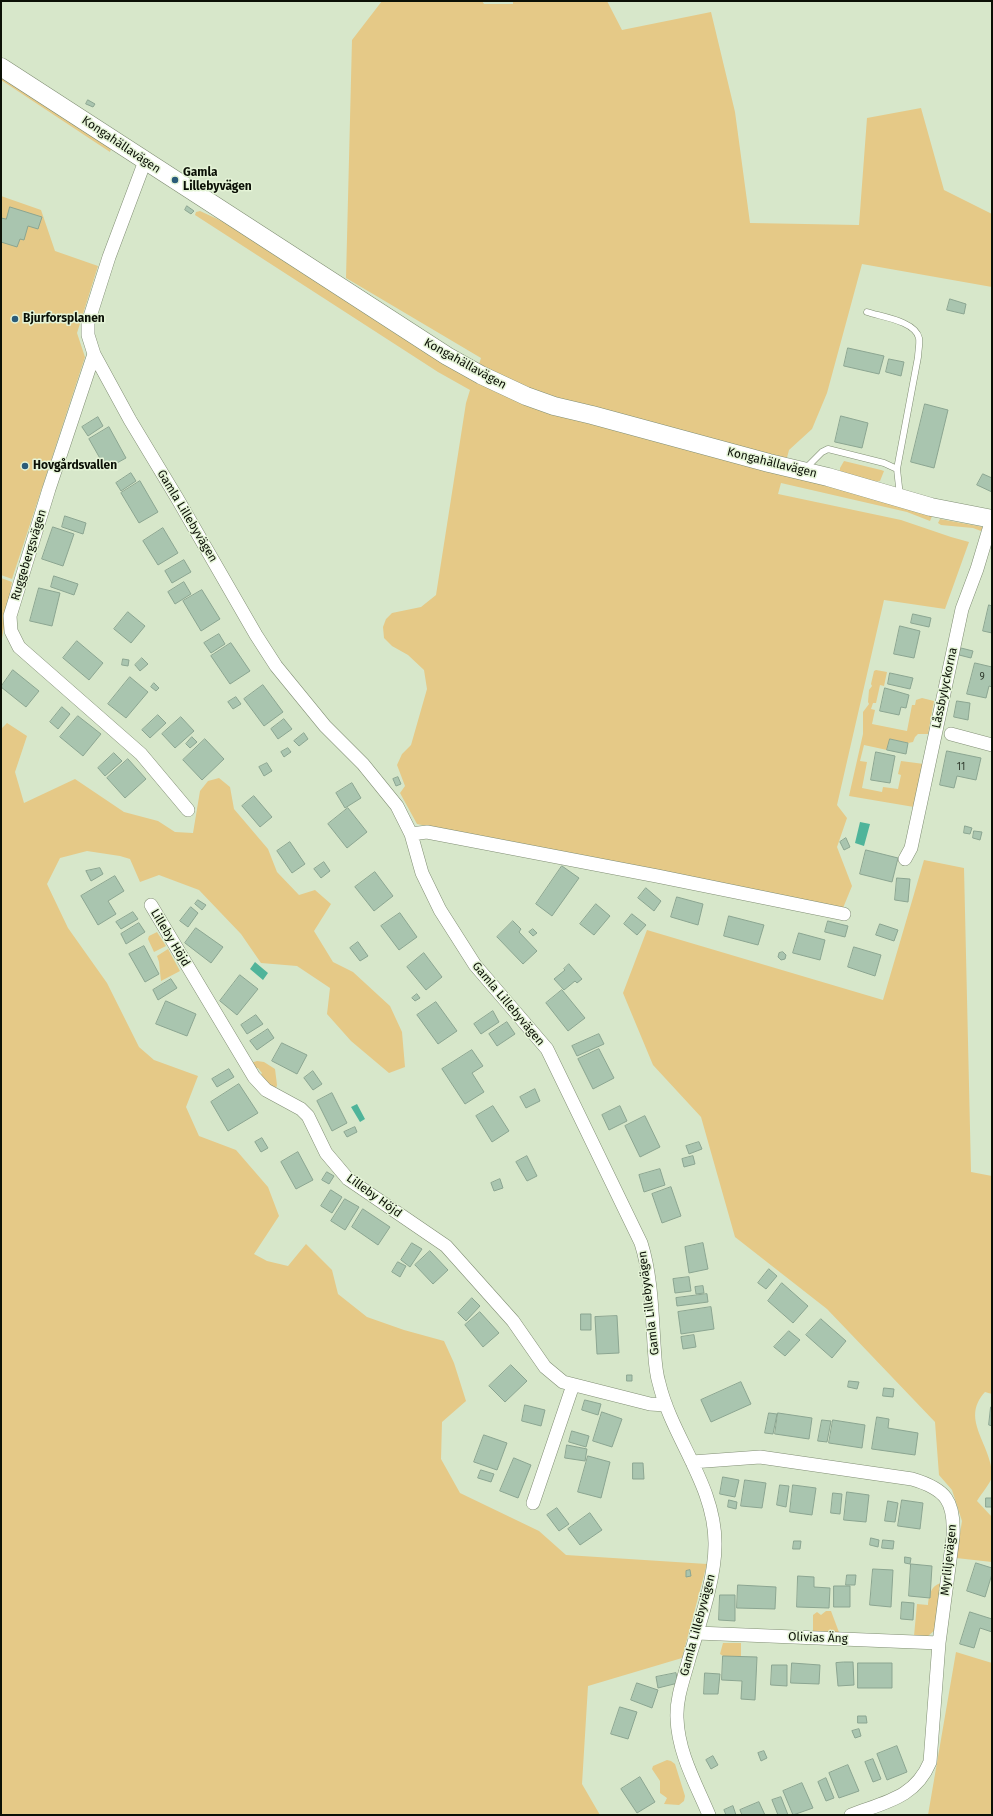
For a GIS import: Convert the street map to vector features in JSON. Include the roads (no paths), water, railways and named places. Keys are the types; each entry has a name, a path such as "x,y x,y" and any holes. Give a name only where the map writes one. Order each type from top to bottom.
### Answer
{"street":[{"name":"Kongahällavägen","path":"1,67 446,356 481,375 526,396 554,406 949,511 992,519"},
{"name":"Gamla Lillebyvägen","path":"145,161 109,257 88,323 88,335 94,354 130,420 256,635 276,666 325,726 387,792 397,806 411,834 417,859 428,887 459,942 475,965 547,1049 641,1242 646,1256 658,1383 666,1405 692,1462 710,1510 715,1544 710,1580 681,1689 677,1718 683,1752 709,1815"},
{"name":"Ruggebergsvägen","path":"94,354 49,489 10,616 11,631 19,647 141,754 188,810"},
{"name":"Låssbylyckorna","path":"905,859 911,848 962,609 992,519"},
{"path":"951,734 992,745"},
{"path":"411,834 427,832 657,876 844,914"},
{"name":"Lilleby Höjd","path":"151,905 254,1077 266,1090 301,1109 308,1116 326,1153 348,1179 446,1246 513,1321 545,1367 556,1378 562,1382 650,1404 666,1405"},
{"path":"533,1502 573,1385"},
{"name":"Myrliljevägen","path":"692,1462 731,1458 774,1459 912,1479 930,1484 939,1490 947,1499 952,1511 954,1524 939,1643 930,1762 925,1773 915,1786 902,1796 851,1815"},
{"name":"Olivias Äng","path":"697,1633 939,1643"}],"lane":[{"path":"867,312 910,325 916,330 919,339 918,358 897,469 900,497"},
{"path":"803,471 822,452 828,449 884,463 897,469"}],"water":[{"path":"860,822 870,824 864,846 855,843"},
{"path":"255,962 268,973 263,980 250,969"},
{"path":"357,1104 365,1119 360,1122 351,1107"}],"place":[{"name":"Gamla Lillebyvägen","path":"175,180"},
{"name":"Bjurforsplanen","path":"15,319"},
{"name":"Hovgårdsvallen","path":"25,466"}]}
